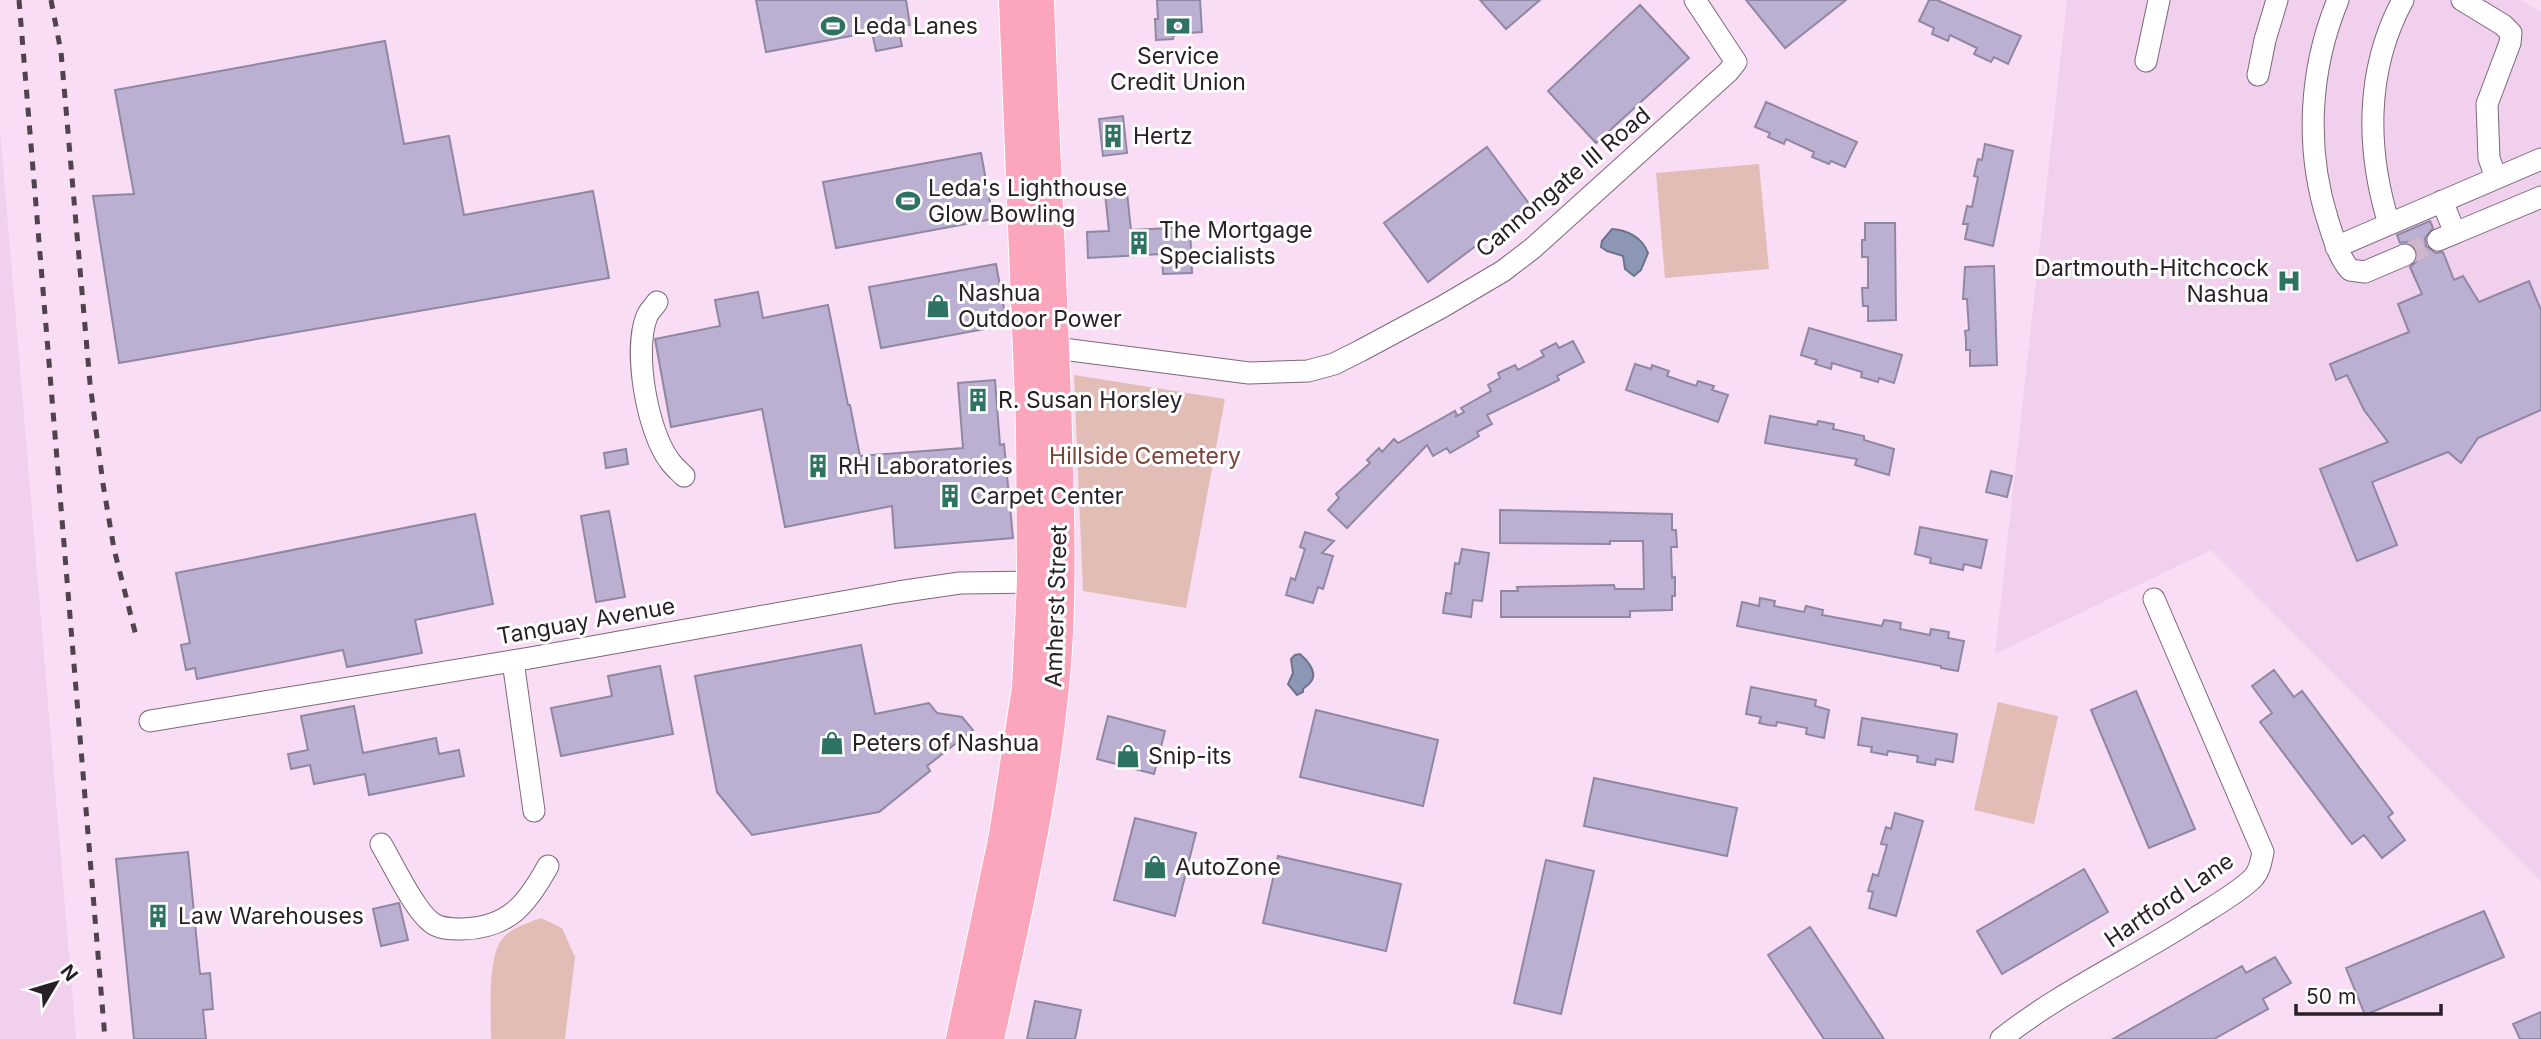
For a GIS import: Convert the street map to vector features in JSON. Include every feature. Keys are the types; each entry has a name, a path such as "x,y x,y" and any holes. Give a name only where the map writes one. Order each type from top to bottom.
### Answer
{"highway":[{"name":"Amherst Street","path":"961,1039 992,897 1018,758 1027,688 1032,582 1031,426 1014,0"},
{"name":"Amherst Street","path":"989,1039 1037,819 1051,719 1058,635 1060,561 1055,348 1039,0"}],"street":[{"name":"Cannongate III Road","path":"1055,348 1240,373 1292,373 1334,364 1442,307 1534,248 1728,72 1736,62 1695,0"},
{"path":"2146,61 2159,0"},
{"path":"2258,75 2277,0"},
{"path":"2338,0 2320,54 2315,81 2314,111 2323,206 2341,260 2350,270 2365,272 2404,254"},
{"path":"2389,224 2379,192 2373,152 2372,120 2379,64 2403,0"},
{"path":"2462,0 2503,25 2511,33 2510,43 2487,104 2489,158 2496,178"},
{"path":"2336,247 2541,159"},
{"path":"2442,201 2446,236 2541,197"},
{"path":"657,302 648,314 642,335 642,369 648,403 661,446 668,459 684,476"},
{"name":"Tanguay Avenue","path":"150,721 513,661 898,592 960,583 1032,582"},
{"name":"Hartford Lane","path":"2001,1039 2040,1012 2163,940 2205,912 2253,878 2260,866 2263,852 2154,600"},
{"path":"513,661 534,811"},
{"path":"381,844 420,911 438,927 453,929 473,929 507,918 531,896 548,866"}],"shaded area":[{"name":"Dartmouth-Hitchcock Nashua","path":"2067,0 2520,0 2541,12 2541,882 2211,550 1995,654"},
{"path":"0,129 76,1039 0,1039"}],"green space":[{"path":"1759,164 1769,269 1665,278 1656,173"},
{"name":"Hillside Cemetery","path":"1074,375 1225,399 1186,608 1083,591"},
{"path":"1998,702 2058,716 2034,824 1974,810"},
{"path":"541,918 562,928 575,957 565,1039 491,1039 492,971 498,946 511,931"}],"water":[{"path":"1612,229 1633,235 1648,253 1641,270 1634,276 1625,269 1623,256 1601,247 1602,241"},
{"path":"1300,654 1310,666 1313,677 1303,692 1297,695 1288,684 1293,673 1291,659"}],"building":[{"name":"Leda Lanes","path":"756,0 906,0 910,25 898,27 902,46 876,51 872,32 766,52"},
{"name":"Service Credit Union","path":"1157,0 1200,0 1202,32 1174,34 1173,39 1156,40"},
{"path":"1480,0 1540,0 1506,29"},
{"path":"1746,0 1846,0 1785,48"},
{"path":"1929,0 1937,0 2021,36 2008,64 1994,57 1991,62 1974,54 1977,48 1950,35 1948,41 1932,34 1934,28 1919,21"},
{"path":"1640,5 1689,58 1596,143 1548,91"},
{"path":"385,41 404,144 449,136 464,215 593,191 609,278 119,363 93,196 134,194 115,90"},
{"path":"1766,102 1857,142 1845,167 1812,157 1814,152 1786,139 1784,144 1768,137 1770,133 1755,127"},
{"name":"Hertz","path":"1123,116 1127,153 1103,156 1099,119"},
{"path":"1985,144 2013,151 1993,246 1965,239 1968,224 1963,224 1967,206 1972,207 1978,177 1974,176 1978,159 1982,160"},
{"path":"1487,147 1530,205 1428,282 1384,223"},
{"name":"Leda's Lighthouse Glow Bowling","path":"981,153 993,219 836,248 823,182"},
{"name":"The Mortgage Specialists","path":"1126,183 1131,230 1190,227 1192,273 1163,274 1162,254 1088,258 1087,232 1109,231 1104,184"},
{"path":"2430,221 2433,228 2425,238 2426,246 2436,253 2443,252 2454,280 2463,276 2479,302 2529,281 2541,310 2541,410 2478,438 2461,463 2448,452 2372,482 2397,545 2357,561 2320,469 2388,442 2364,410 2347,375 2336,380 2330,364 2409,332 2398,304 2422,294 2410,267 2418,256 2413,245 2400,243 2397,235"},
{"path":"1865,223 1895,223 1896,320 1868,321 1868,306 1863,306 1862,288 1868,288 1868,257 1862,257"},
{"name":"Nashua Outdoor Power","path":"996,264 1007,325 881,348 869,287"},
{"path":"1994,266 1997,365 1970,366 1970,350 1966,350 1965,331 1969,330 1967,299 1963,299 1965,267"},
{"path":"758,292 763,318 828,305 860,456 963,448 958,383 995,380 1000,445 1004,444 1013,538 895,548 892,506 785,527 762,409 671,427 655,339 720,326 715,300"},
{"path":"1809,328 1902,355 1894,383 1879,378 1878,382 1861,377 1862,372 1832,363 1831,369 1815,364 1817,360 1801,355"},
{"path":"1573,341 1584,362 1557,376 1559,380 1487,415 1492,424 1477,432 1479,436 1450,453 1447,448 1433,456 1427,445 1347,528 1328,510 1339,498 1336,494 1370,463 1367,460 1379,448 1382,452 1394,439 1398,443 1455,411 1455,417 1464,412 1461,408 1491,391 1488,385 1500,378 1498,373 1515,365 1518,370 1544,356 1541,351 1556,343 1559,348"},
{"path":"1635,364 1651,369 1652,365 1669,371 1667,376 1696,386 1698,381 1714,386 1712,390 1728,395 1718,422 1626,390"},
{"path":"1770,416 1817,425 1818,421 1834,424 1833,429 1864,436 1864,440 1894,449 1889,475 1855,465 1857,459 1765,443"},
{"path":"626,449 628,464 606,468 604,453"},
{"path":"1991,471 2012,476 2007,497 1986,492"},
{"path":"1500,510 1672,514 1672,530 1676,530 1677,547 1671,547 1672,578 1675,577 1672,610 1630,611 1630,617 1501,617 1501,591 1518,591 1517,587 1614,585 1615,589 1644,589 1643,541 1610,541 1610,544 1500,543"},
{"path":"609,511 625,597 596,602 581,516"},
{"path":"475,514 493,604 415,620 422,653 347,667 343,650 197,679 195,668 186,670 181,645 190,643 176,573"},
{"path":"1920,527 1987,540 1981,568 1964,564 1963,570 1930,563 1931,558 1915,554"},
{"path":"1305,532 1334,541 1322,553 1333,556 1323,589 1318,587 1313,603 1286,595 1291,578 1295,580 1305,549 1300,547"},
{"path":"1462,549 1489,553 1482,601 1473,600 1471,617 1443,613 1446,593 1451,594 1455,563 1459,564"},
{"path":"1760,598 1775,601 1774,606 1804,612 1806,606 1823,610 1822,615 1882,626 1884,620 1892,621 1901,623 1900,629 1930,635 1931,629 1949,632 1948,638 1964,641 1958,671 1737,626 1742,602 1759,606"},
{"name":"Peters of Nashua","path":"861,645 875,714 929,703 937,713 962,717 973,730 927,766 930,771 879,812 752,835 717,792 695,676"},
{"path":"660,666 673,734 561,756 551,708 612,696 608,676"},
{"path":"2274,670 2294,697 2302,691 2393,813 2388,817 2405,840 2382,858 2364,835 2352,844 2260,722 2272,713 2252,686"},
{"path":"1751,687 1816,700 1815,706 1829,710 1824,738 1806,734 1807,728 1777,722 1776,726 1759,723 1761,717 1746,714"},
{"path":"2136,691 2195,829 2149,848 2091,710"},
{"path":"354,706 363,753 436,738 439,754 459,750 464,776 369,795 365,774 314,784 310,765 291,769 288,754 308,750 301,716"},
{"path":"1316,710 1438,740 1423,806 1300,777"},
{"path":"1108,716 1165,731 1154,774 1097,759"},
{"path":"1862,718 1957,734 1953,762 1936,759 1935,765 1917,762 1918,756 1888,751 1887,755 1871,752 1872,747 1858,745"},
{"path":"1594,778 1737,808 1727,856 1584,826"},
{"path":"1895,813 1923,821 1896,916 1869,908 1873,892 1868,891 1873,874 1878,876 1887,845 1881,844 1886,827 1891,829"},
{"name":"AutoZone","path":"1135,818 1196,833 1175,916 1114,900"},
{"name":"Law Warehouses","path":"188,852 200,974 210,973 213,1009 203,1010 206,1039 134,1039 116,859"},
{"path":"1278,856 1401,884 1386,951 1263,923"},
{"path":"1546,860 1594,871 1561,1014 1514,1003"},
{"path":"2084,869 2108,912 2002,974 1977,931"},
{"path":"399,903 408,940 381,946 373,909"},
{"path":"2484,911 2504,957 2365,1015 2346,968"},
{"path":"1810,927 1884,1039 1824,1039 1768,955"},
{"path":"2275,957 2291,983 2263,999 2268,1009 2214,1039 2113,1039 2242,966 2246,973"},
{"path":"1035,1001 1081,1010 1075,1039 1027,1039"},
{"path":"2541,1012 2541,1039 2520,1039 2513,1024"}],"tunnel":[{"path":"2405,255 2438,240"}],"railway":[{"path":"19,0 105,1039"},
{"path":"51,0 61,52 90,383 103,484 114,549 136,636"}],"place":[{"name":"Leda Lanes","path":"833,26"},
{"name":"Service Credit Union","path":"1178,26"},
{"name":"Hertz","path":"1113,136"},
{"name":"Leda's Lighthouse Glow Bowling","path":"908,201"},
{"name":"The Mortgage Specialists","path":"1139,243"},
{"name":"Dartmouth-Hitchcock Nashua","path":"2289,281"},
{"name":"Nashua Outdoor Power","path":"938,306"},
{"name":"R. Susan Horsley","path":"978,400"},
{"name":"RH Laboratories","path":"818,466"},
{"name":"Carpet Center","path":"950,496"},
{"name":"Peters of Nashua","path":"832,743"},
{"name":"Snip-its","path":"1128,756"},
{"name":"AutoZone","path":"1155,867"},
{"name":"Law Warehouses","path":"158,916"}]}
